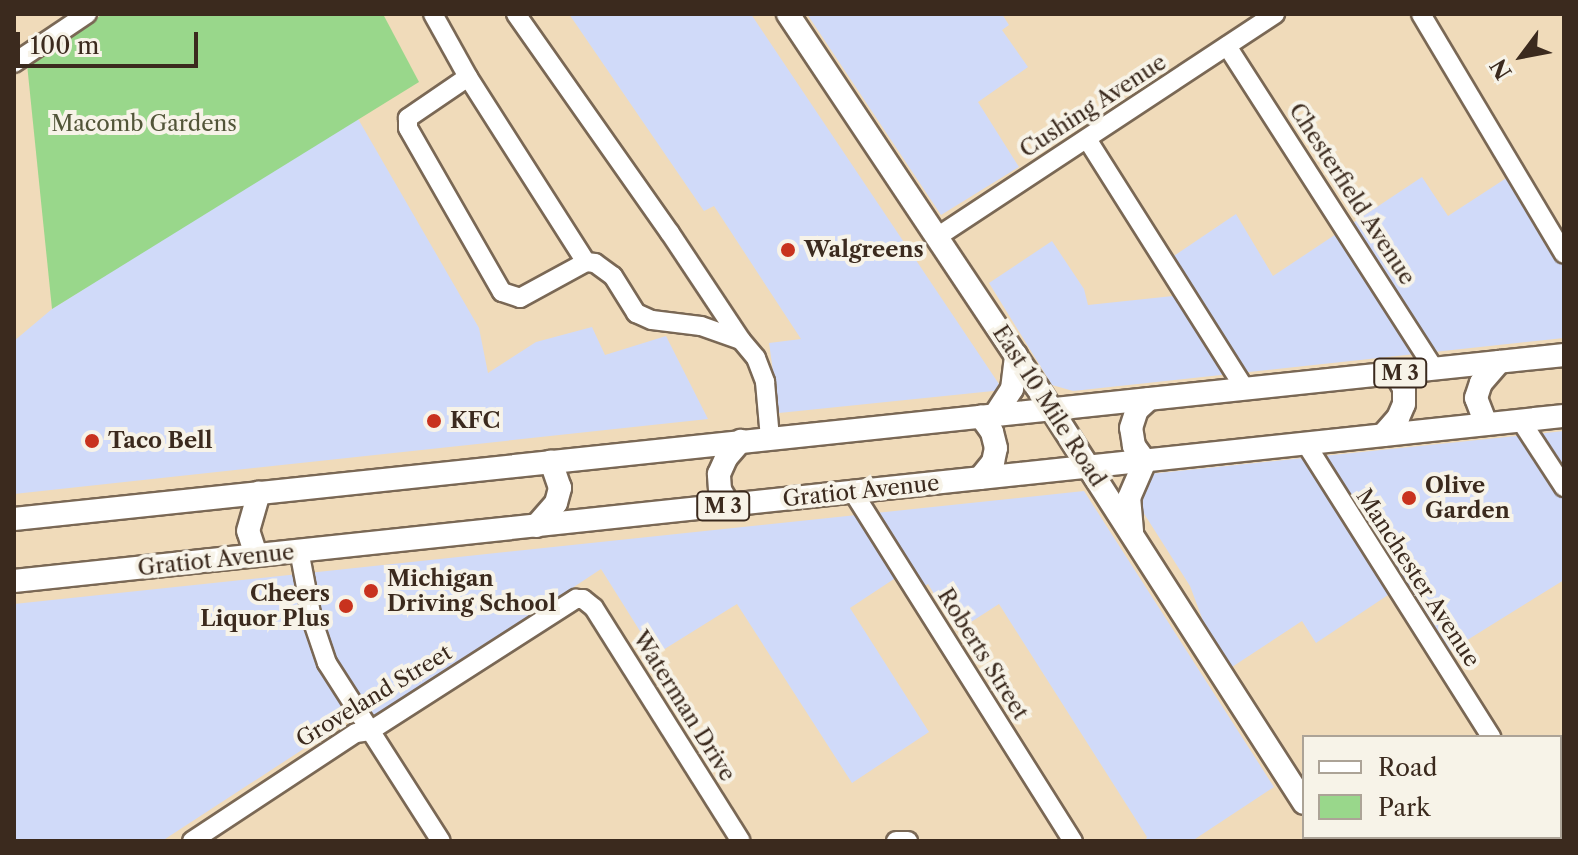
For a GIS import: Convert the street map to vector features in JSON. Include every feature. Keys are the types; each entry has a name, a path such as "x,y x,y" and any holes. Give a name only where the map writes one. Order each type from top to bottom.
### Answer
{"main road":[{"name":"East 10 Mile Road","path":"788,14 1052,410 1302,800"},
{"path":"980,478 993,462 996,448 988,416 1012,389 1016,355"},
{"name":"M 3","path":"14,519 1564,355"},
{"path":"1486,424 1476,398 1481,383 1499,362"},
{"path":"1383,435 1398,418 1404,404 1404,388 1396,374"},
{"path":"1132,536 1129,498 1145,461 1134,446 1131,428 1137,410 1149,399"},
{"name":"Gratiot Avenue","path":"14,581 1564,416"},
{"path":"729,505 720,490 719,474 726,458 741,441"},
{"path":"536,526 556,503 560,488 551,462"},
{"path":"256,555 248,531 259,493"}],"street":[{"path":"14,63 87,14"},
{"path":"433,14 468,77 586,262"},
{"path":"516,14 756,358 765,382 770,438"},
{"name":"Cushing Avenue","path":"937,237 1275,14"},
{"path":"1421,14 1564,254"},
{"name":"Chesterfield Avenue","path":"1227,46 1434,369"},
{"path":"468,77 408,118 408,128 502,292 520,298 586,262 602,266 613,276 636,313 652,320 701,326 741,340"},
{"path":"1087,139 1245,389"},
{"path":"1521,421 1564,487"},
{"name":"Manchester Avenue","path":"1306,444 1490,735"},
{"name":"Roberts Street","path":"853,492 1073,841"},
{"path":"299,550 321,649 441,841"},
{"name":"Groveland Street","path":"192,841 356,733 370,731 567,602 583,599"},
{"name":"Waterman Drive","path":"583,599 603,621 741,841"},
{"path":"896,841 908,841"}],"shaded area":[{"path":"569,14 751,14 1003,390 779,413 769,343 801,339 714,206 704,211"},
{"path":"807,14 1002,14 1009,25 1002,30 1028,67 978,102 1019,167 941,215"},
{"path":"357,117 479,328 488,373 536,342 592,327 605,355 666,336 708,419 14,494 14,341 52,309"},
{"path":"1511,175 1564,264 1564,338 1073,391 1052,385 989,283 1052,241 1084,289 1088,305 1173,296 1156,268 1236,214 1273,276 1422,177 1448,216"},
{"path":"1564,431 1564,580 1432,662 1388,595 1316,643 1302,621 1232,667 1205,626 1190,586 1136,501 1149,474"},
{"path":"1084,491 1274,787 1192,841 1145,841 1147,837 999,604 957,631 928,584 909,596 897,577 850,608 929,732 852,783 737,604 655,655 601,569 376,718 368,707 162,841 14,841 14,604"}],"green space":[{"name":"Macomb Gardens","path":"103,14 383,14 419,82 52,309 27,64"}],"place":[{"name":"Walgreens","path":"788,250"},
{"name":"KFC","path":"434,421"},
{"name":"Taco Bell","path":"92,441"},
{"name":"Olive Garden","path":"1409,498"},
{"name":"Michigan Driving School","path":"371,591"},
{"name":"Cheers Liquor Plus","path":"346,606"}]}
